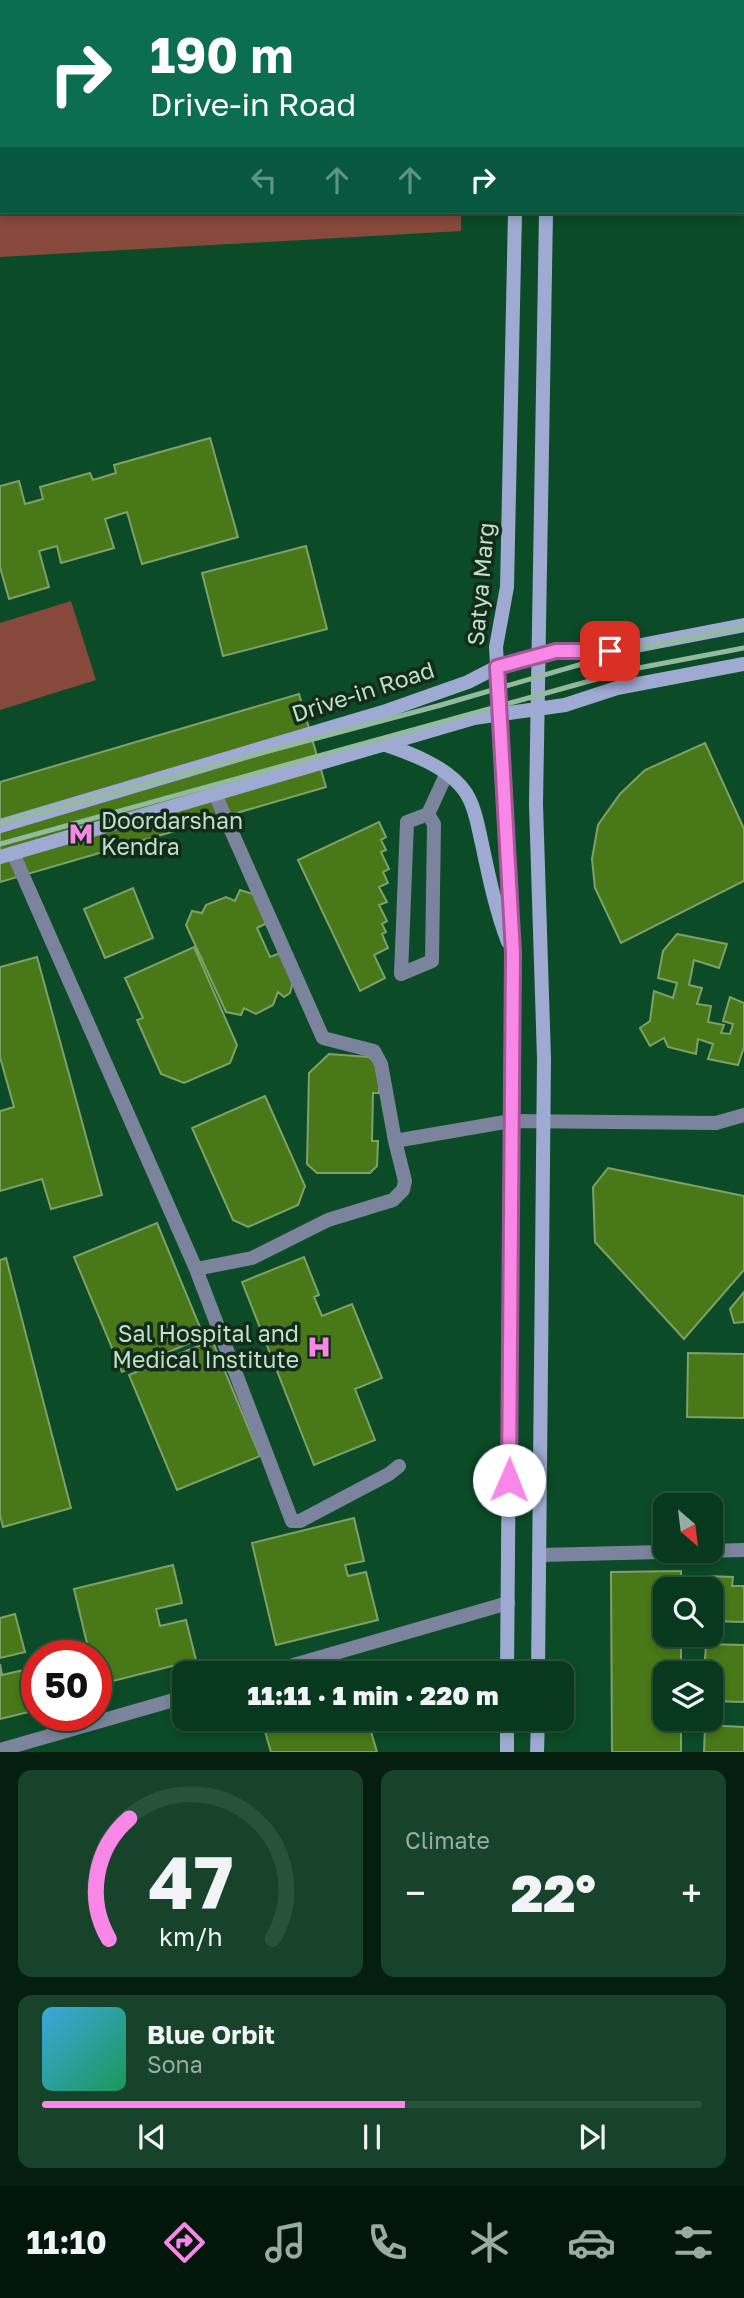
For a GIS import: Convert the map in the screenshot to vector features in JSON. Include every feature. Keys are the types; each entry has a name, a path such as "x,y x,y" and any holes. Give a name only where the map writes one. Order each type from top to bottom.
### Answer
{"main road":[{"name":"Satya Marg","path":"507,1661 513,953 496,647 508,574 515,214"},
{"path":"538,1661 544,1121 536,804 546,214"},
{"name":"Drive-in Road","path":"0,826 383,712 468,682 497,667 540,655 556,651 610,651 744,625"},
{"path":"6,855 383,744 499,713 565,705 617,688 744,664"},
{"path":"383,744 411,753 446,775 465,792 475,818 500,922 513,953"},
{"path":"507,1731 507,1752"},
{"path":"537,1752 538,1731"}],"street":[{"path":"428,814 434,824 432,961 401,974 407,822 428,814 446,775"},
{"path":"196,1269 252,1258 328,1220 393,1200 403,1190 405,1181 395,1142 382,1064 374,1051 323,1038 215,794"},
{"path":"6,855 196,1269 292,1521 300,1521 400,1466"},
{"path":"395,1142 511,1121 716,1123 744,1115"},
{"path":"540,1555 744,1550"},
{"path":"307,1661 508,1603"},
{"path":"0,1750 172,1700"}],"shaded area":[{"path":"0,214 461,214 461,231 0,257"},
{"path":"71,601 96,680 0,710 0,623"}],"building":[{"path":"210,438 238,537 142,564 127,512 105,519 114,548 61,563 57,546 39,551 49,587 9,599 0,567 0,486 19,481 25,504 43,499 40,487 90,473 93,480 116,473 114,465"},
{"path":"306,546 327,629 223,656 202,573"},
{"name":"Doordarshan Kendra","path":"299,694 326,787 0,882 0,782"},
{"path":"705,743 744,829 744,881 621,943 595,888 592,859 598,825 620,794 645,770"},
{"path":"379,822 386,837 381,840 386,850 381,852 389,869 383,872 388,883 379,887 387,902 379,905 387,921 382,924 386,932 382,934 388,948 374,955 385,978 360,991 298,860"},
{"path":"133,888 153,938 105,958 84,909"},
{"path":"240,890 253,894 267,923 257,928 270,957 280,953 293,981 290,993 284,997 278,992 273,1005 256,1014 244,1008 241,1015 226,1012 186,925 192,911 202,913 206,905 226,897 235,901"},
{"path":"677,934 727,944 719,968 694,960 689,985 702,988 697,1004 711,1006 708,1022 724,1025 721,1033 730,1034 733,1024 723,1021 730,997 744,1003 744,1047 738,1065 708,1059 713,1044 698,1039 696,1054 668,1047 664,1038 650,1046 640,1028 650,1021 654,991 673,998 677,983 658,978 663,951"},
{"path":"194,947 237,1045 230,1063 184,1083 161,1074 137,1020 143,1018 125,978"},
{"path":"37,957 102,1195 51,1209 42,1179 0,1191 0,1111 14,1107 0,1057 0,967"},
{"path":"329,1054 369,1057 379,1067 379,1093 373,1093 372,1141 378,1141 377,1166 370,1173 317,1173 307,1164 309,1073"},
{"path":"265,1096 305,1186 298,1205 248,1227 233,1220 192,1128"},
{"path":"608,1168 744,1196 744,1270 684,1339 595,1242 593,1187"},
{"path":"157,1223 204,1337 122,1372 74,1257"},
{"name":"Sal Hospital and Medical Institute","path":"304,1257 319,1295 314,1297 322,1316 352,1304 382,1378 355,1389 375,1440 314,1465 242,1282"},
{"path":"6,1258 71,1508 3,1527 0,1515 0,1260"},
{"path":"744,1292 744,1322 734,1323 730,1309"},
{"path":"212,1340 260,1456 177,1490 129,1375"},
{"path":"688,1353 744,1354 744,1418 687,1417"},
{"path":"354,1518 364,1561 345,1565 348,1576 366,1572 378,1620 276,1645 252,1543"},
{"path":"173,1565 182,1603 156,1609 160,1626 186,1620 196,1660 172,1661 172,1666 112,1681 112,1640 86,1640 74,1589"},
{"path":"681,1571 681,1577 653,1577 653,1647 681,1647 681,1661 653,1661 653,1731 681,1731 681,1752 612,1752 611,1572"},
{"path":"707,1576 733,1577 732,1586 744,1586 744,1622 723,1621 723,1577"},
{"path":"15,1614 22,1640 21,1653 0,1658 0,1618"},
{"path":"744,1645 744,1702 723,1701 723,1661 705,1661 706,1647"},
{"path":"0,1664 2,1675 21,1671 21,1714 0,1719"},
{"path":"723,1726 744,1727 744,1752 704,1752 705,1731 723,1731"},
{"path":"265,1731 371,1731 377,1752 271,1752"}],"railway":[{"path":"0,823 441,705 630,650 744,627"},
{"path":"0,844 633,669 744,648"}],"place":[{"name":"Doordarshan Kendra","path":"81,834"},
{"name":"Sal Hospital and Medical Institute","path":"319,1347"}],"route":[{"path":"509,1480 513,953 497,667 556,651 610,651"}]}
